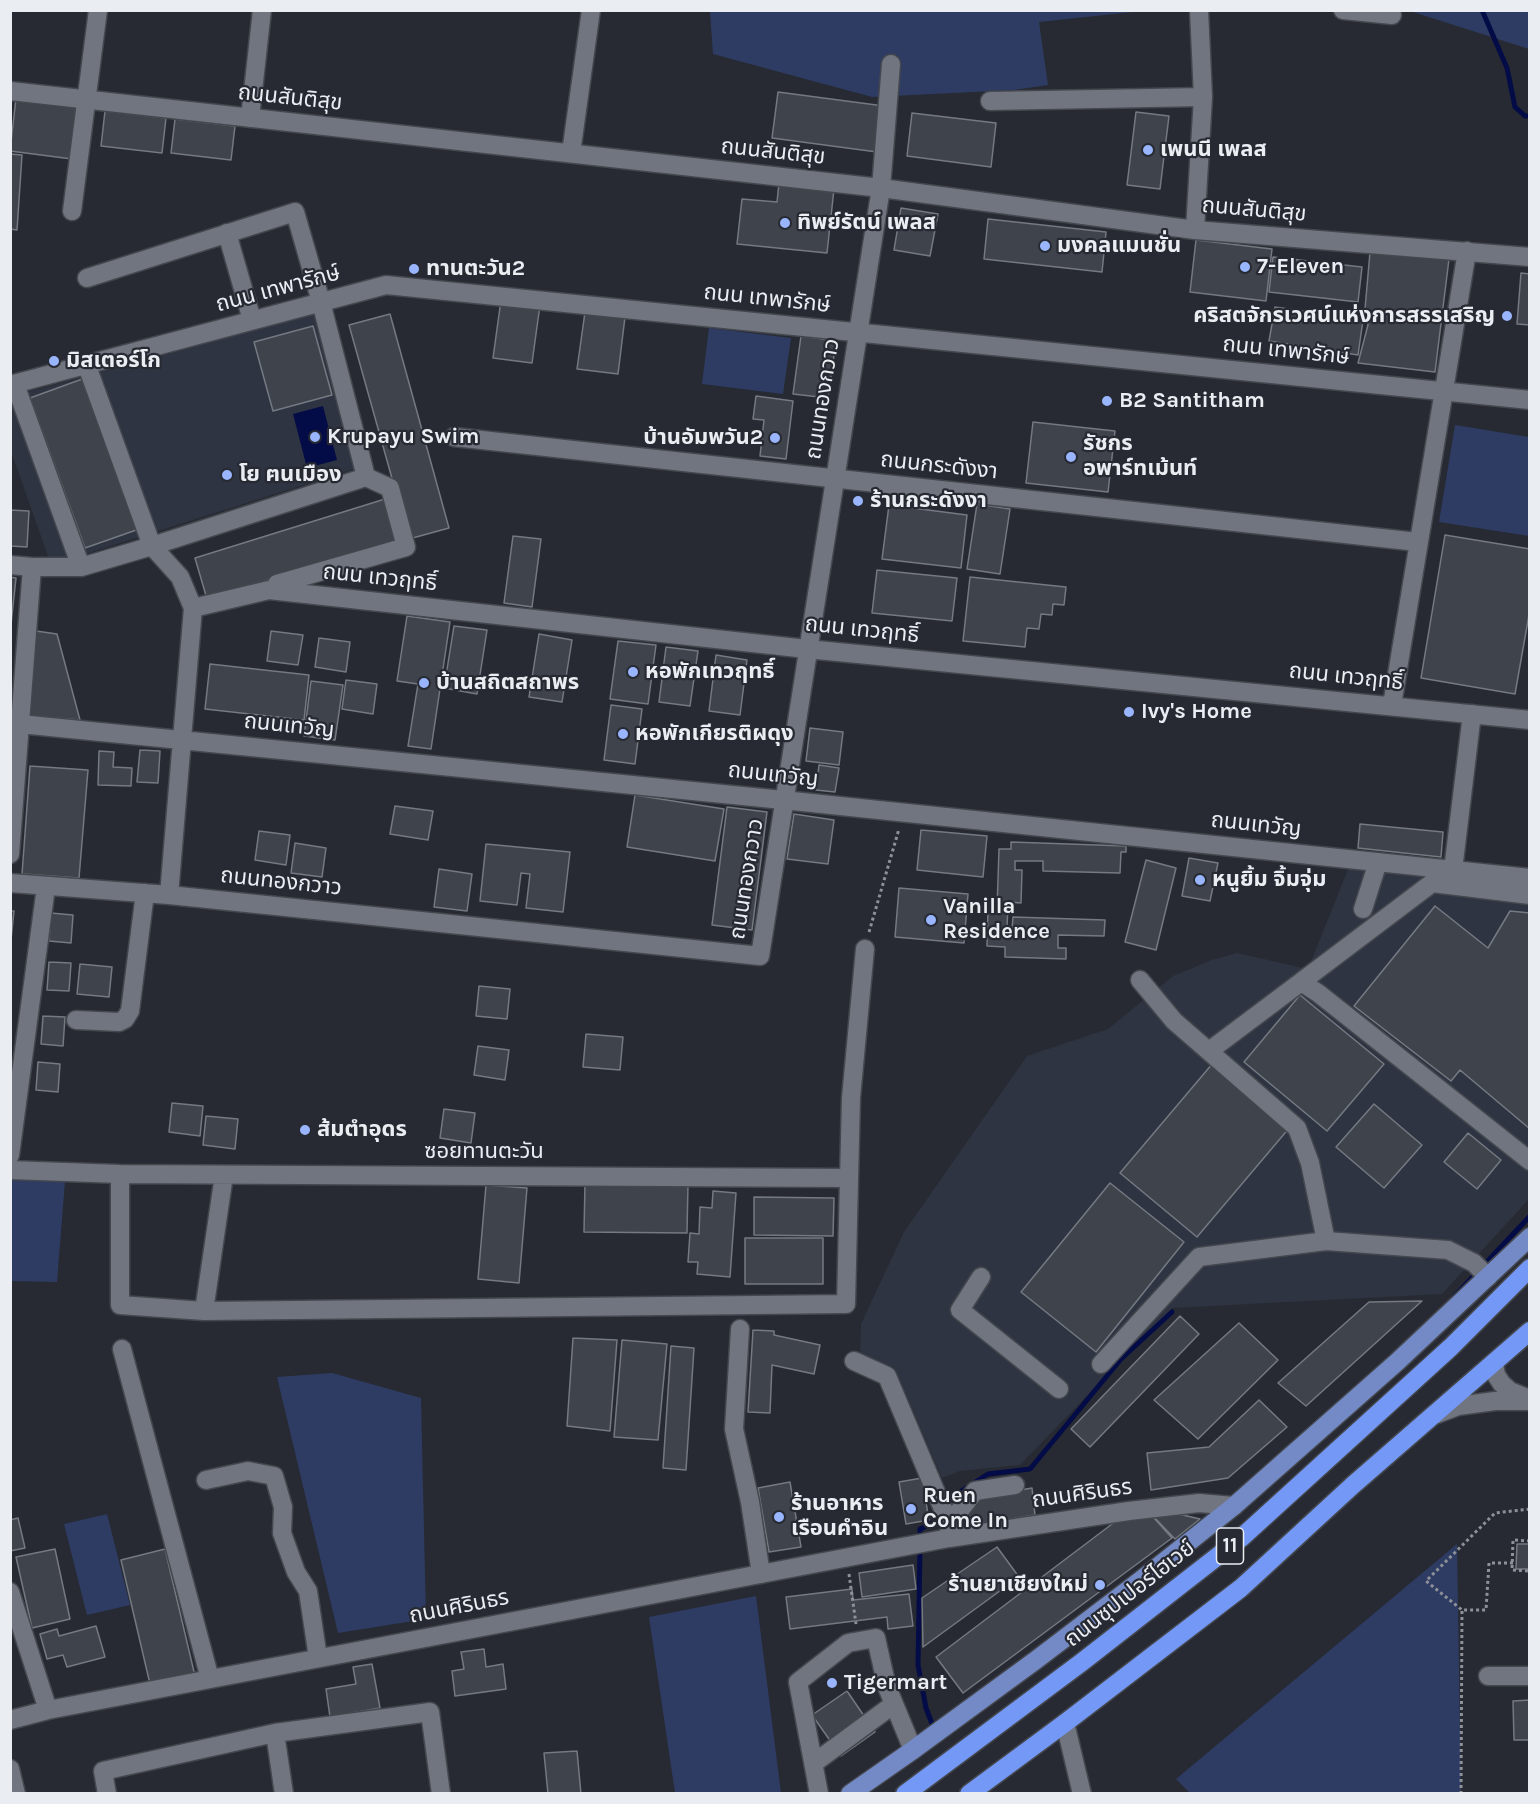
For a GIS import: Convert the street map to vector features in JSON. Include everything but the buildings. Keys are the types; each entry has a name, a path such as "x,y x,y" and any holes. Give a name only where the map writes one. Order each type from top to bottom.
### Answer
{"highway":[{"name":"ถนนซุปเปอร์ไฮเวย์","path":"905,1794 1082,1662 1241,1538 1451,1347 1530,1268"},
{"name":"11","path":"969,1794 1241,1588 1353,1485 1530,1332"}],"main road":[{"path":"850,1794 1122,1595 1234,1506 1397,1362 1482,1271 1530,1237"}],"street":[{"path":"72,211 98,10"},
{"path":"250,118 262,10"},
{"path":"571,153 591,10"},
{"path":"1195,230 1203,97 1199,10"},
{"path":"1343,10 1392,15"},
{"name":"ถนนทองกวาว","path":"10,883 169,895 760,956 881,188 891,64"},
{"name":"ถนนสันติสุข","path":"10,91 881,188 1195,230 1530,257"},
{"path":"990,101 1203,97"},
{"path":"87,278 295,212 321,302 366,477"},
{"path":"228,233 252,320"},
{"path":"1392,705 1467,251"},
{"name":"ถนน เทพารักษ์","path":"13,385 386,285 1530,400"},
{"path":"87,366 152,546 180,577 193,608 169,895"},
{"path":"13,385 81,567"},
{"name":"ถนนกระดังงา","path":"454,437 1418,542"},
{"path":"10,565 81,567 366,477 390,488 406,547 277,584"},
{"path":"10,854 16,723 32,567"},
{"name":"ถนน เทวฤทธิ์","path":"193,608 269,590 807,649 1530,720"},
{"path":"1454,870 1472,714"},
{"name":"ถนนเทวัญ","path":"16,723 1530,878"},
{"path":"1363,909 1378,862"},
{"path":"1209,1051 1432,884 1530,895"},
{"path":"10,1155 46,886"},
{"path":"76,1020 119,1022 125,1019 130,1011 145,893"},
{"path":"120,1174 120,1305 204,1311 846,1304 851,1098 865,948"},
{"path":"1140,980 1174,1021 1297,1128 1310,1164 1326,1241"},
{"path":"1301,982 1318,993 1530,1161"},
{"name":"ซอยทานตะวัน","path":"10,1170 120,1174 848,1179"},
{"path":"204,1311 224,1175"},
{"path":"1101,1364 1199,1257 1326,1241 1448,1250 1482,1271"},
{"path":"981,1277 960,1310 1059,1389"},
{"path":"740,1329 734,1430 750,1502 761,1574"},
{"path":"122,1349 210,1679"},
{"path":"854,1361 887,1376 943,1509"},
{"path":"1494,1363 1496,1376 1502,1384 1510,1391 1530,1400"},
{"path":"1432,1416 1458,1406 1495,1401 1530,1400"},
{"path":"206,1480 248,1471 274,1476 283,1507 282,1533 296,1572 308,1591 318,1658"},
{"path":"944,1540 950,1523 975,1491 1015,1485"},
{"name":"ถนนศิรินธร","path":"10,1720 48,1710 944,1540 1164,1507 1199,1503 1234,1506"},
{"path":"10,1592 48,1710"},
{"path":"819,1794 798,1682 848,1643 876,1638 887,1687 911,1748"},
{"path":"1488,1676 1530,1676"},
{"path":"814,1763 894,1704"},
{"path":"107,1794 103,1772 275,1733 430,1712 441,1794"},
{"path":"1065,1723 1082,1794"},
{"path":"275,1733 284,1794"},
{"path":"10,1769 16,1794"}],"path":[{"path":"865,948 903,813"},
{"path":"1513,1563 1489,1563 1486,1610 1462,1610 1426,1581 1495,1513 1530,1509"},
{"path":"1530,1541 1513,1540 1512,1570 1530,1570"},
{"path":"847,1558 858,1641"},
{"path":"1461,1794 1462,1610"}],"shaded area":[{"path":"710,11 1142,11 1039,22 1048,85 1014,90 872,97 713,54"},
{"path":"1410,11 1529,11 1529,49"},
{"path":"316,314 360,467 51,565 11,451 10,397"},
{"path":"709,328 791,338 783,394 702,384"},
{"name":"Krupayu Swim","path":"323,406 337,460 307,468 293,414"},
{"path":"1455,425 1529,437 1529,536 1439,522"},
{"path":"1349,867 1529,890 1529,1199 1442,1294 1172,1308 1020,1465 960,1471 942,1478 895,1368 860,1355 861,1324 904,1232 1027,1056 1108,1029 1173,976 1212,960 1237,953 1308,969"},
{"path":"11,1180 65,1181 57,1282 11,1281"},
{"path":"332,1373 421,1398 426,1619 338,1633 277,1377"},
{"path":"107,1514 130,1605 87,1615 64,1524"},
{"path":"1457,1544 1461,1793 1190,1793 1176,1779"},
{"path":"756,1596 781,1793 675,1793 649,1617"}],"waterway":[{"path":"1482,10 1507,68 1515,107 1525,116 1530,116"},
{"path":"1453,1298 1530,1216"},
{"path":"920,1539 920,1529 941,1519 955,1495 988,1474 1030,1469 1121,1359 1172,1312"},
{"path":"920,1548 918,1665 926,1708 934,1729"}],"place":[{"name":"เพนนี เพลส","path":"1148,150"},
{"name":"ทิพย์รัตน์ เพลส","path":"785,223"},
{"name":"มงคลแมนชั่น","path":"1045,246"},
{"name":"7-Eleven","path":"1245,267"},
{"name":"ทานตะวัน2","path":"414,269"},
{"name":"คริสตจักรเวศน์แห่งการสรรเสริญ","path":"1507,316"},
{"name":"มิสเตอร์โก","path":"54,361"},
{"name":"B2 Santitham","path":"1107,401"},
{"name":"Krupayu Swim","path":"315,437"},
{"name":"บ้านอัมพวัน2","path":"775,438"},
{"name":"รัชกร อพาร์ทเม้นท์","path":"1071,457"},
{"name":"โย ฅนเมือง","path":"227,475"},
{"name":"ร้านกระดังงา","path":"858,501"},
{"name":"หอพักเทวฤทธิ์","path":"633,672"},
{"name":"บ้านสถิตสถาพร","path":"424,683"},
{"name":"Ivy's Home","path":"1129,712"},
{"name":"หอพักเกียรติผดุง","path":"623,734"},
{"name":"หนูยิ้ม จิ้มจุ่ม","path":"1200,880"},
{"name":"Vanilla Residence","path":"931,920"},
{"name":"ส้มตำอุดร","path":"305,1130"},
{"name":"Ruen Come In","path":"911,1509"},
{"name":"ร้านอาหาร เรือนคำอิน","path":"779,1517"},
{"name":"ร้านยาเชียงใหม่","path":"1100,1585"},
{"name":"Tigermart","path":"832,1683"}]}
